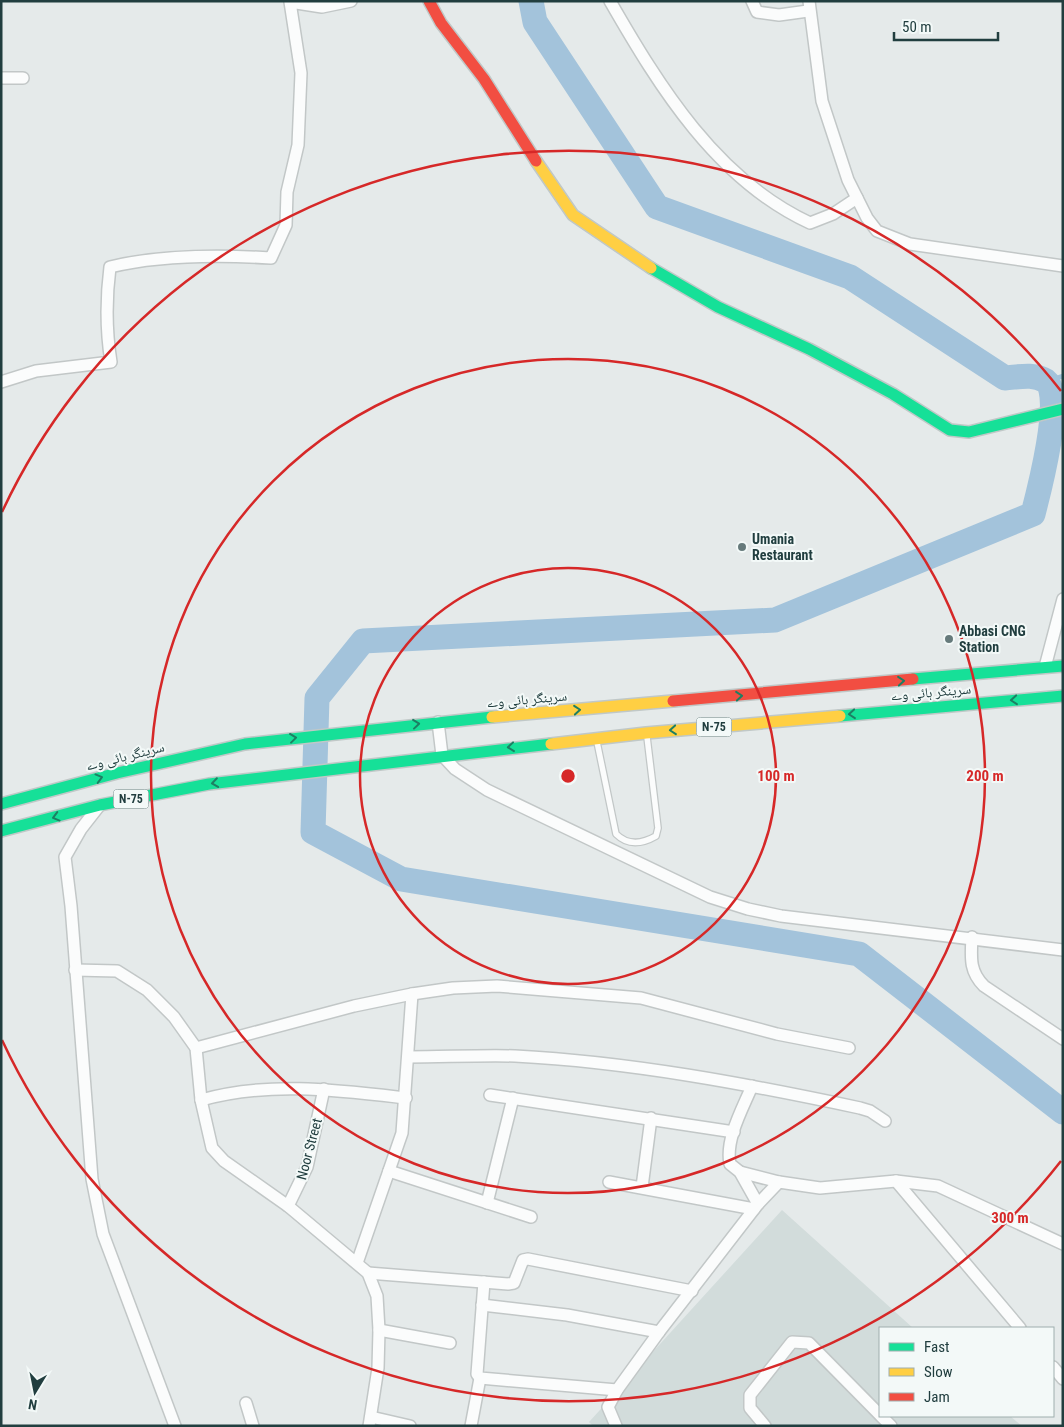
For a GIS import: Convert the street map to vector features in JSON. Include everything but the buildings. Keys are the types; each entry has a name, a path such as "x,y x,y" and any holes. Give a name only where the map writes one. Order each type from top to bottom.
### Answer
{"main road":[{"path":"429,1 441,23 484,79 530,153 573,215 633,257 718,307 817,354 893,394 950,430 969,432 1063,409"},
{"name":"سرینگر ہائی وے","path":"1,804 117,773 245,744 438,722 1063,666"},
{"name":"سرینگر ہائی وے","path":"1,831 100,805 209,784 263,777 596,738 1063,696"}],"street":[{"path":"1,382 36,371 111,362 108,334 110,267 128,262 187,258 244,256 271,258 286,225 287,192 298,145 301,73 290,2 322,7 351,1"},
{"path":"610,1 678,110 730,169 781,210 810,223 833,214 857,198"},
{"path":"752,1 757,12 779,15 809,6 822,102 848,180 866,218 877,231 910,244 1063,266"},
{"path":"1,78 23,78"},
{"path":"1044,667 1063,599"},
{"path":"438,722 442,755 455,769 487,790 710,897 748,909 781,916 972,937 1063,950"},
{"path":"100,805 81,829 65,857 92,1179 103,1234 174,1426"},
{"path":"972,937 970,964 975,977 984,986 1063,1039"},
{"path":"75,970 117,972 147,990 174,1018 196,1048 201,1100 212,1148 224,1161 288,1206 368,1274 377,1296 379,1330 378,1368 370,1421 410,1426"},
{"path":"196,1048 354,1006 412,994 453,988 497,986 642,998 777,1034 850,1048"},
{"path":"356,1263 402,1134 412,994"},
{"path":"409,1057 514,1056 589,1062 752,1086 860,1108 870,1111 885,1121"},
{"path":"752,1086 734,1132 728,1158 730,1164 740,1172 779,1182 820,1188 896,1181 938,1186 1063,1244"},
{"path":"201,1100 230,1092 284,1088 324,1089 406,1098"},
{"name":"Noor Street","path":"288,1206 307,1167 324,1089"},
{"path":"490,1095 734,1132"},
{"path":"487,1203 513,1098"},
{"path":"642,1187 651,1118"},
{"path":"389,1171 531,1217"},
{"path":"740,1172 756,1207"},
{"path":"896,1181 1019,1327"},
{"path":"609,1182 756,1207"},
{"path":"616,1426 608,1407 617,1390 658,1332 756,1207 779,1182"},
{"path":"368,1274 514,1283 523,1260 528,1259 692,1291"},
{"path":"471,1426 480,1378 477,1374 484,1282"},
{"path":"482,1306 567,1316 658,1332"},
{"path":"379,1330 450,1343"},
{"path":"766,1426 750,1408 750,1395 792,1342 810,1343 879,1413"},
{"path":"1054,1368 1063,1379"},
{"path":"480,1378 617,1390"},
{"path":"246,1403 253,1426"}],"lane":[{"path":"596,738 616,834 624,841 630,843 648,841 656,836 658,828 646,733"}],"shaded area":[{"path":"782,1210 912,1327 879,1327 879,1417 1011,1417 1022,1426 593,1426 589,1422"}],"waterway":[{"path":"531,1 535,22 657,207 850,277 1005,378 1031,376 1046,381 1051,390 1051,423 1033,514 775,620 363,641 317,698 313,832 401,879 859,954 1063,1112"},
{"path":"1048,381 1063,376"}],"traffic: fast":[{"path":"651,268 718,307 809,349 893,394 950,430 969,432 1063,409"},
{"path":"913,679 1063,666"},
{"path":"840,716 1063,696"},
{"path":"1,804 117,773 245,744 492,717"},
{"path":"1,831 100,805 209,784 551,744"}],"traffic: slow":[{"path":"536,161 573,215 651,268"},
{"path":"492,717 673,701"},
{"path":"551,744 646,733 840,716"}],"traffic: jam":[{"path":"429,1 441,23 484,79 536,161"},
{"path":"673,701 913,679"}],"place":[{"name":"Umania Restaurant","path":"742,547"},
{"name":"Abbasi CNG Station","path":"949,639"}]}
